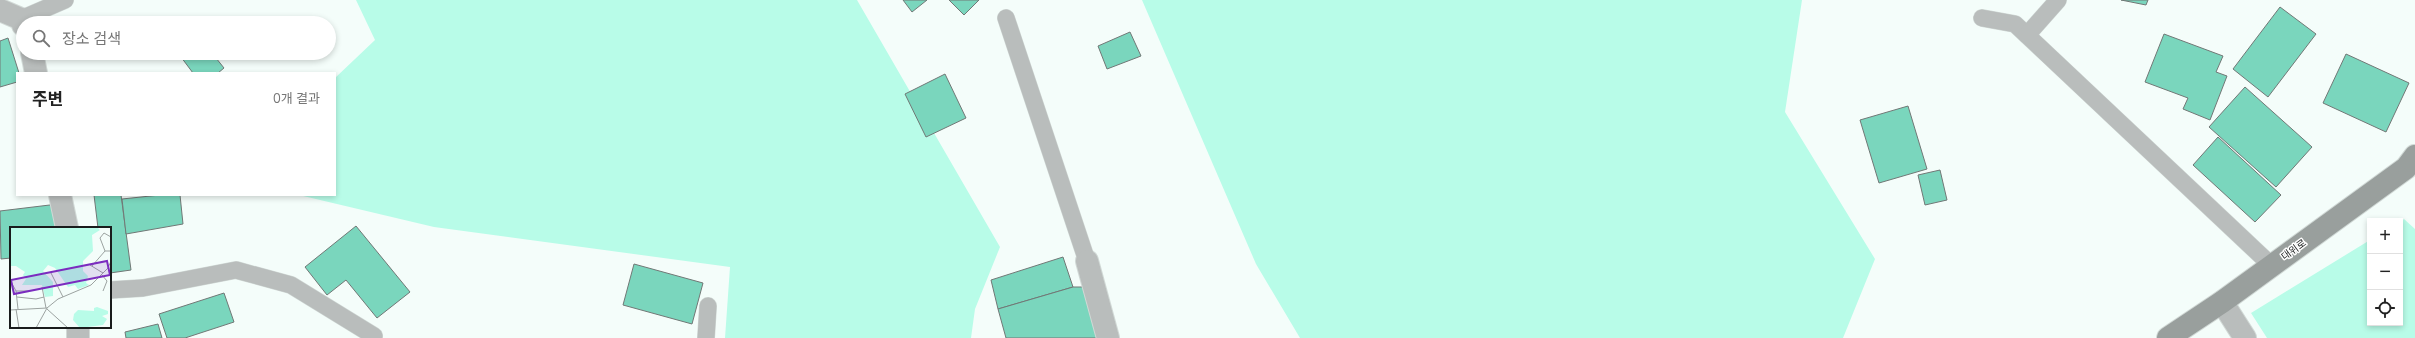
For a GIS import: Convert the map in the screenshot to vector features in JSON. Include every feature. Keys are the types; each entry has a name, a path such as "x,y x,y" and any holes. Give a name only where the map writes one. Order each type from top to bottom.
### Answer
{"main road":[{"name":"대위로","path":"2168,338 2222,302 2412,167"}],"street":[{"path":"0,10 16,19"},
{"path":"33,60 36,72"},
{"path":"60,196 67,227"},
{"path":"1087,261 1108,338"},
{"path":"2222,302 2245,338"}],"lane":[{"path":"34,16 65,0"},
{"path":"2027,35 2058,0"},
{"path":"1006,18 1087,261"},
{"path":"1982,18 2015,24 2272,266"},
{"path":"111,290 143,288 236,270 291,285 374,336"},
{"path":"706,338 708,306"}],"green space":[{"path":"356,0 857,0 1000,247 975,309 971,338 725,338 730,267 434,227 303,196 336,196 336,77 375,40"},
{"path":"1142,0 1802,0 1785,112 1875,259 1843,338 1300,338 1256,264"},
{"path":"2404,219 2415,229 2415,338 2267,338 2251,313 2367,242 2367,326 2403,326"}],"building":[{"path":"903,0 927,0 912,12"},
{"path":"949,0 979,0 964,15"},
{"path":"2121,0 2148,0 2146,5"},
{"path":"2280,7 2316,34 2268,97 2233,69"},
{"path":"1130,32 1141,56 1107,69 1098,46"},
{"path":"2164,34 2223,56 2216,72 2227,76 2210,120 2183,109 2188,98 2145,82"},
{"path":"8,38 19,72 16,72 16,82 0,87 0,41"},
{"path":"2346,54 2409,83 2386,132 2323,103"},
{"path":"183,60 218,60 224,68 219,72 192,72"},
{"path":"945,74 966,118 926,137 905,94"},
{"path":"2245,87 2312,147 2276,187 2209,127"},
{"path":"1908,106 1927,169 1879,183 1860,120"},
{"path":"2218,137 2281,195 2255,222 2193,165"},
{"path":"1940,170 1947,200 1925,205 1918,175"},
{"path":"94,196 121,196 131,270 111,273 111,227 98,227"},
{"path":"150,196 180,196 183,224 126,234 122,199"},
{"path":"58,204 61,227 10,227 10,258 1,259 0,211"},
{"path":"356,226 410,292 377,318 346,280 327,295 305,267"},
{"path":"1063,257 1073,287 998,309 991,280"},
{"path":"634,264 703,283 692,324 623,305"},
{"path":"1073,287 1086,287 1101,338 1006,338 998,309"},
{"path":"224,293 234,322 185,338 167,338 159,314"},
{"path":"158,324 162,338 126,338 125,332"}]}
